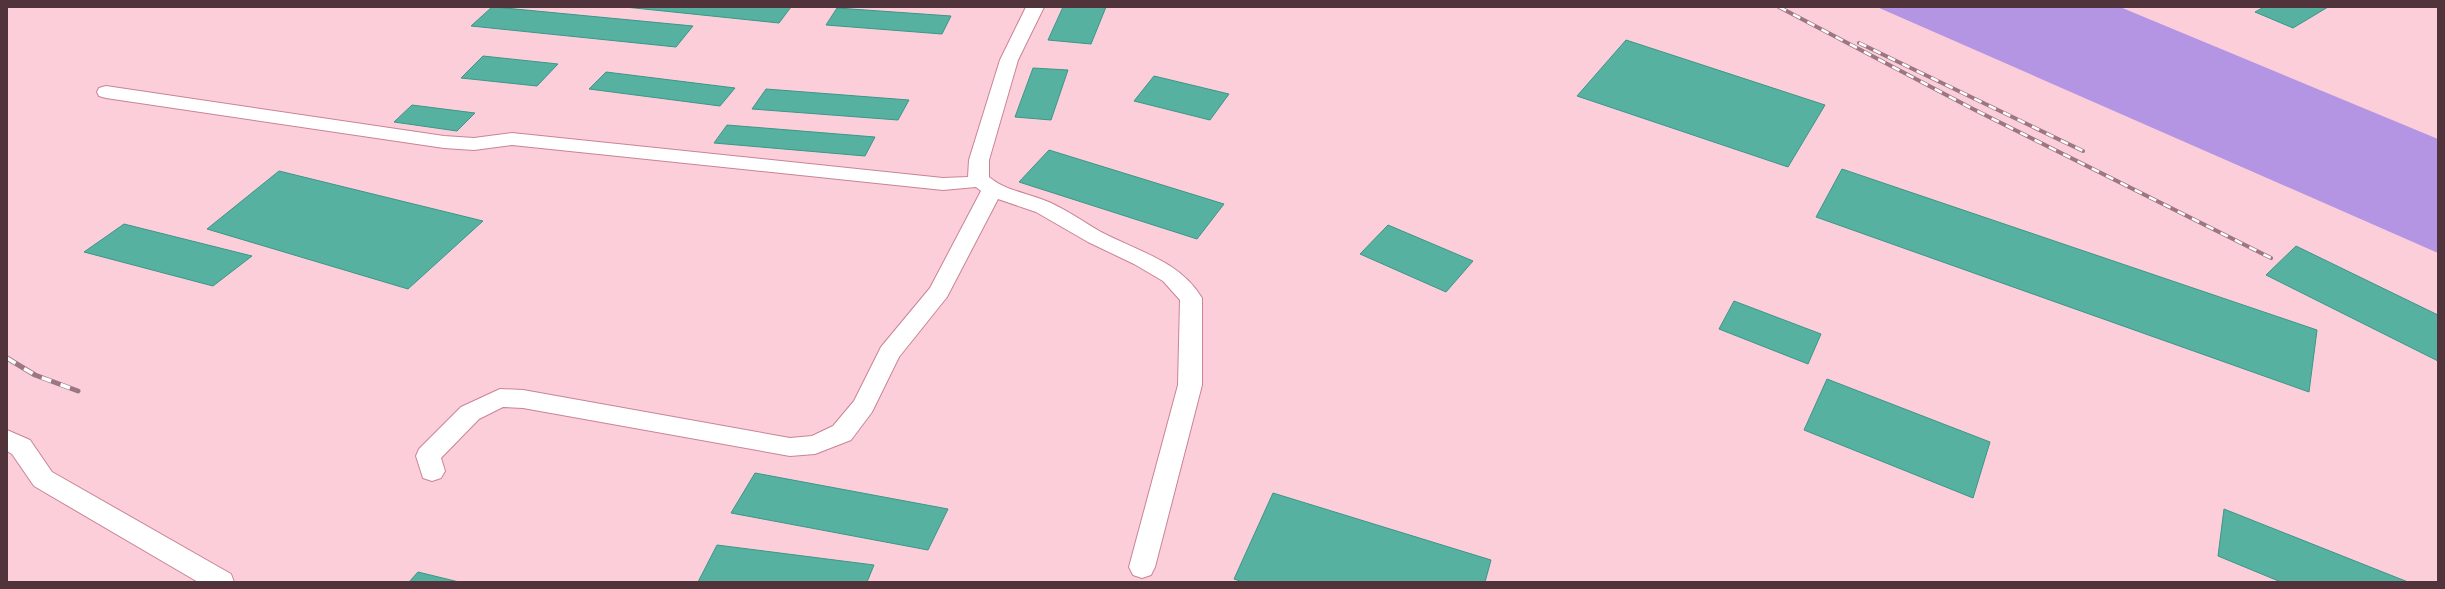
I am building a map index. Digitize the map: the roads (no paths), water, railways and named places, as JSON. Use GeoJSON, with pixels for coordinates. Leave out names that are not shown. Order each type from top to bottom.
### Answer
{"type":"FeatureCollection","features":[{"type":"Feature","properties":{"kind":"street"},"geometry":{"type":"LineString","coordinates":[[432,471],[428,456],[470,413],[500,398],[523,399],[790,446],[815,445],[842,433],[864,406],[888,353],[939,292],[986,185],[979,160],[1009,60],[1036,7]]}},
{"type":"Feature","properties":{"kind":"street"},"geometry":{"type":"LineString","coordinates":[[106,92],[444,142],[474,144],[512,139],[943,184],[968,183],[986,185],[1043,207],[1095,237],[1142,259],[1171,276],[1191,298],[1190,385],[1142,567]]}},
{"type":"Feature","properties":{"kind":"street"},"geometry":{"type":"LineString","coordinates":[[7,439],[21,447],[43,479],[221,582]]}},
{"type":"Feature","properties":{"kind":"railway"},"geometry":{"type":"LineString","coordinates":[[1779,7],[1973,109],[2271,258]]}},
{"type":"Feature","properties":{"kind":"railway"},"geometry":{"type":"LineString","coordinates":[[1859,43],[2083,151]]}},
{"type":"Feature","properties":{"kind":"railway"},"geometry":{"type":"LineString","coordinates":[[7,358],[35,375],[78,391]]}}]}
